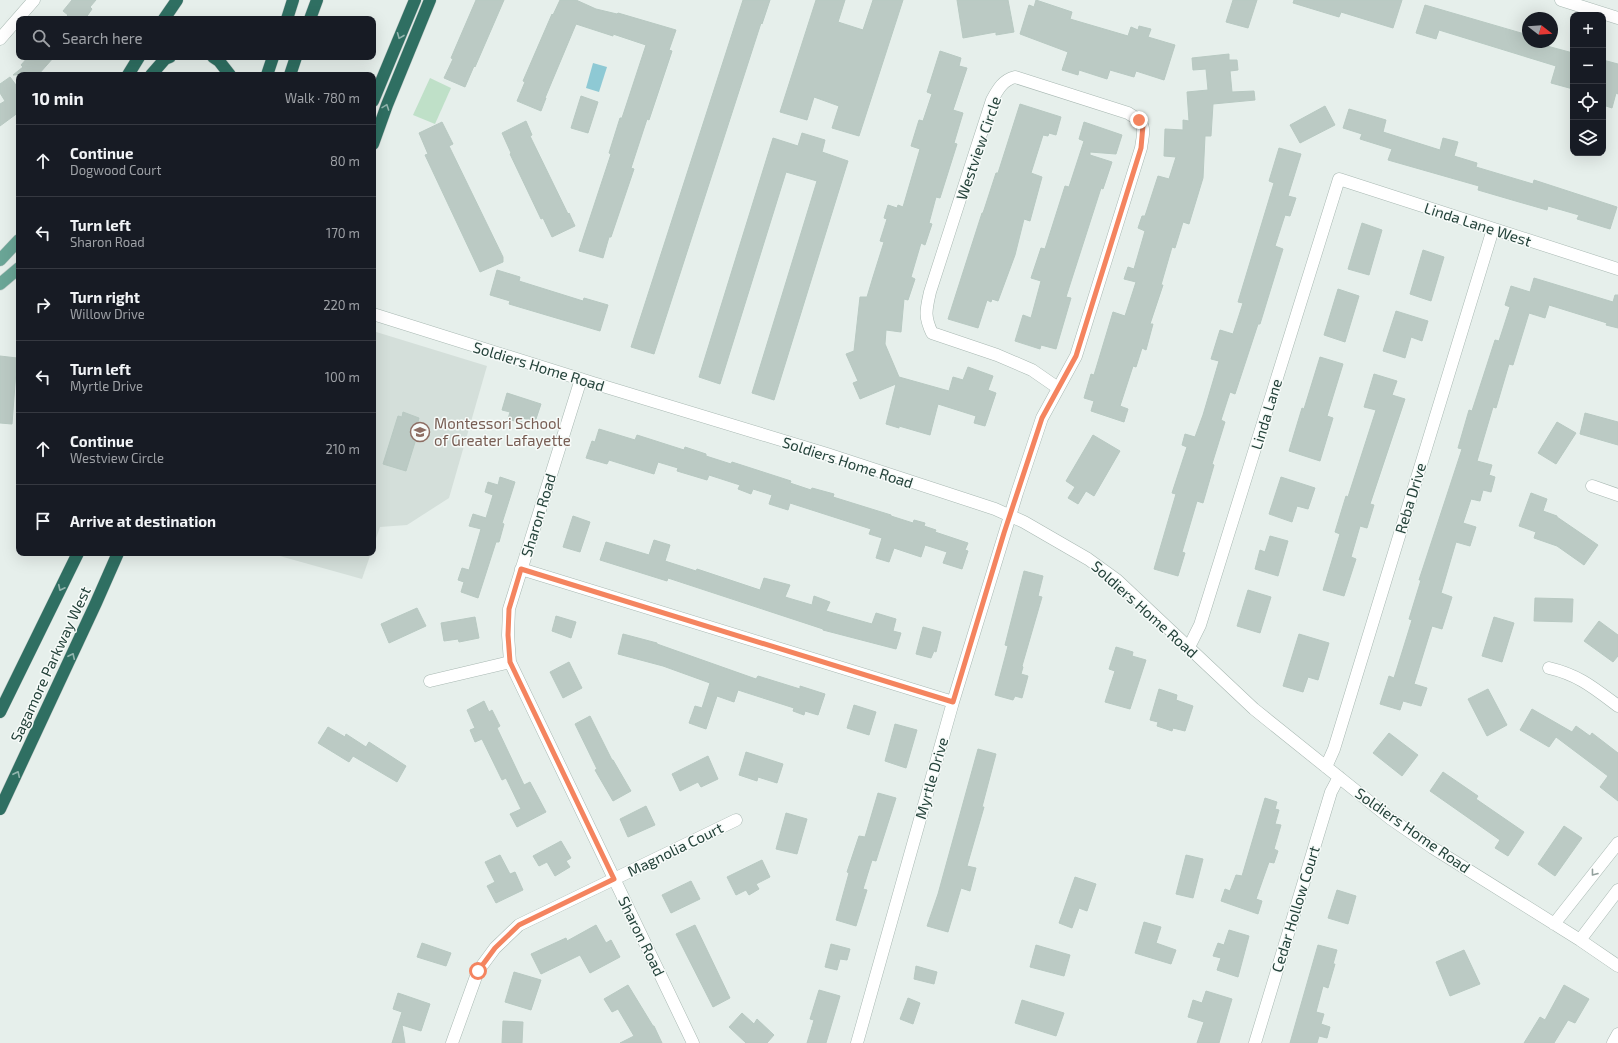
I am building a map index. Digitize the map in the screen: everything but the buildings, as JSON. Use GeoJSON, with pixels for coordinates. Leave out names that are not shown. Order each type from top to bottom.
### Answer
{"type":"FeatureCollection","features":[{"type":"Feature","properties":{"kind":"highway"},"geometry":{"type":"LineString","coordinates":[[166,16],[177,0]]}},
{"type":"Feature","properties":{"kind":"highway"},"geometry":{"type":"LineString","coordinates":[[288,16],[293,0]]}},
{"type":"Feature","properties":{"kind":"highway"},"geometry":{"type":"LineString","coordinates":[[311,16],[316,0]]}},
{"type":"Feature","properties":{"kind":"highway"},"geometry":{"type":"LineString","coordinates":[[376,94],[415,0]]}},
{"type":"Feature","properties":{"kind":"highway"},"geometry":{"type":"LineString","coordinates":[[376,136],[430,0]]}},
{"type":"Feature","properties":{"kind":"highway"},"geometry":{"type":"LineString","coordinates":[[130,72],[137,60]]}},
{"type":"Feature","properties":{"kind":"highway"},"geometry":{"type":"LineString","coordinates":[[154,72],[164,60]]}},
{"type":"Feature","properties":{"kind":"highway"},"geometry":{"type":"LineString","coordinates":[[219,60],[228,72]]}},
{"type":"Feature","properties":{"kind":"highway"},"geometry":{"type":"LineString","coordinates":[[268,72],[272,60]]}},
{"type":"Feature","properties":{"kind":"highway"},"geometry":{"type":"LineString","coordinates":[[291,72],[295,60]]}},
{"type":"Feature","properties":{"kind":"highway","name":"Sagamore Parkway West"},"geometry":{"type":"LineString","coordinates":[[0,712],[77,556]]}},
{"type":"Feature","properties":{"kind":"highway","name":"Sagamore Parkway West"},"geometry":{"type":"LineString","coordinates":[[0,809],[117,556]]}},
{"type":"Feature","properties":{"kind":"main road"},"geometry":{"type":"LineString","coordinates":[[0,260],[16,243]]}},
{"type":"Feature","properties":{"kind":"main road"},"geometry":{"type":"LineString","coordinates":[[0,284],[16,271]]}},
{"type":"Feature","properties":{"kind":"street"},"geometry":{"type":"LineString","coordinates":[[20,16],[34,0]]}},
{"type":"Feature","properties":{"kind":"street"},"geometry":{"type":"LineString","coordinates":[[1561,0],[1618,18]]}},
{"type":"Feature","properties":{"kind":"street"},"geometry":{"type":"LineString","coordinates":[[0,39],[16,21]]}},
{"type":"Feature","properties":{"kind":"street","name":"Westview Circle"},"geometry":{"type":"LineString","coordinates":[[1010,515],[1042,418],[1076,356],[1141,148],[1143,125],[1139,120],[1128,113],[1015,77],[1008,79],[999,87],[992,100],[930,292],[926,309],[927,321],[932,333],[997,355],[1032,370],[1058,388]]}},
{"type":"Feature","properties":{"kind":"street","name":"Linda Lane West"},"geometry":{"type":"LineString","coordinates":[[1339,179],[1618,269]]}},
{"type":"Feature","properties":{"kind":"street","name":"Linda Lane"},"geometry":{"type":"LineString","coordinates":[[1189,648],[1200,625],[1339,179]]}},
{"type":"Feature","properties":{"kind":"street","name":"Reba Drive"},"geometry":{"type":"LineString","coordinates":[[1326,766],[1334,749],[1493,229]]}},
{"type":"Feature","properties":{"kind":"street","name":"Soldiers Home Road"},"geometry":{"type":"LineString","coordinates":[[376,315],[827,454],[1010,515],[1088,558],[1117,580],[1254,709],[1392,819],[1433,848],[1580,940],[1618,966]]}},
{"type":"Feature","properties":{"kind":"street","name":"Sharon Road"},"geometry":{"type":"LineString","coordinates":[[581,379],[509,609],[508,635],[510,662],[693,1043]]}},
{"type":"Feature","properties":{"kind":"street"},"geometry":{"type":"LineString","coordinates":[[1592,486],[1618,495]]}},
{"type":"Feature","properties":{"kind":"street","name":"Myrtle Drive"},"geometry":{"type":"LineString","coordinates":[[857,1043],[953,702],[1010,515]]}},
{"type":"Feature","properties":{"kind":"street"},"geometry":{"type":"LineString","coordinates":[[521,569],[953,702]]}},
{"type":"Feature","properties":{"kind":"street"},"geometry":{"type":"LineString","coordinates":[[430,681],[510,662]]}},
{"type":"Feature","properties":{"kind":"street"},"geometry":{"type":"LineString","coordinates":[[1549,668],[1566,672],[1587,682],[1618,706]]}},
{"type":"Feature","properties":{"kind":"street","name":"Cedar Hollow Court"},"geometry":{"type":"LineString","coordinates":[[1255,1043],[1330,796],[1339,777]]}},
{"type":"Feature","properties":{"kind":"street","name":"Magnolia Court"},"geometry":{"type":"LineString","coordinates":[[452,1043],[478,971],[495,948],[519,925],[736,820]]}},
{"type":"Feature","properties":{"kind":"street"},"geometry":{"type":"LineString","coordinates":[[1554,924],[1618,843]]}},
{"type":"Feature","properties":{"kind":"street"},"geometry":{"type":"LineString","coordinates":[[1580,940],[1618,890]]}},
{"type":"Feature","properties":{"kind":"street"},"geometry":{"type":"LineString","coordinates":[[1613,1043],[1618,1034]]}},
{"type":"Feature","properties":{"kind":"shaded area","name":"Montessori School of Greater Lafayette"},"geometry":{"type":"Polygon","coordinates":[[[376,332],[487,366],[449,498],[407,525],[380,527],[376,538],[376,332]]]}},
{"type":"Feature","properties":{"kind":"shaded area"},"geometry":{"type":"Polygon","coordinates":[[[280,556],[370,556],[362,579],[280,556]]]}},
{"type":"Feature","properties":{"kind":"green space"},"geometry":{"type":"Polygon","coordinates":[[[430,78],[451,88],[435,124],[413,115],[430,78]]]}},
{"type":"Feature","properties":{"kind":"water"},"geometry":{"type":"Polygon","coordinates":[[[593,63],[607,67],[599,92],[586,88],[593,63]]]}},
{"type":"Feature","properties":{"kind":"place","name":"Montessori School of Greater Lafayette"},"geometry":{"type":"Point","coordinates":[420,432]}},
{"type":"Feature","properties":{"kind":"route"},"geometry":{"type":"LineString","coordinates":[[478,971],[495,948],[519,925],[614,879],[510,662],[508,635],[509,609],[521,569],[953,702],[1004,533],[1042,418],[1076,356],[1141,148],[1144,134],[1143,125],[1139,120]]}}]}
